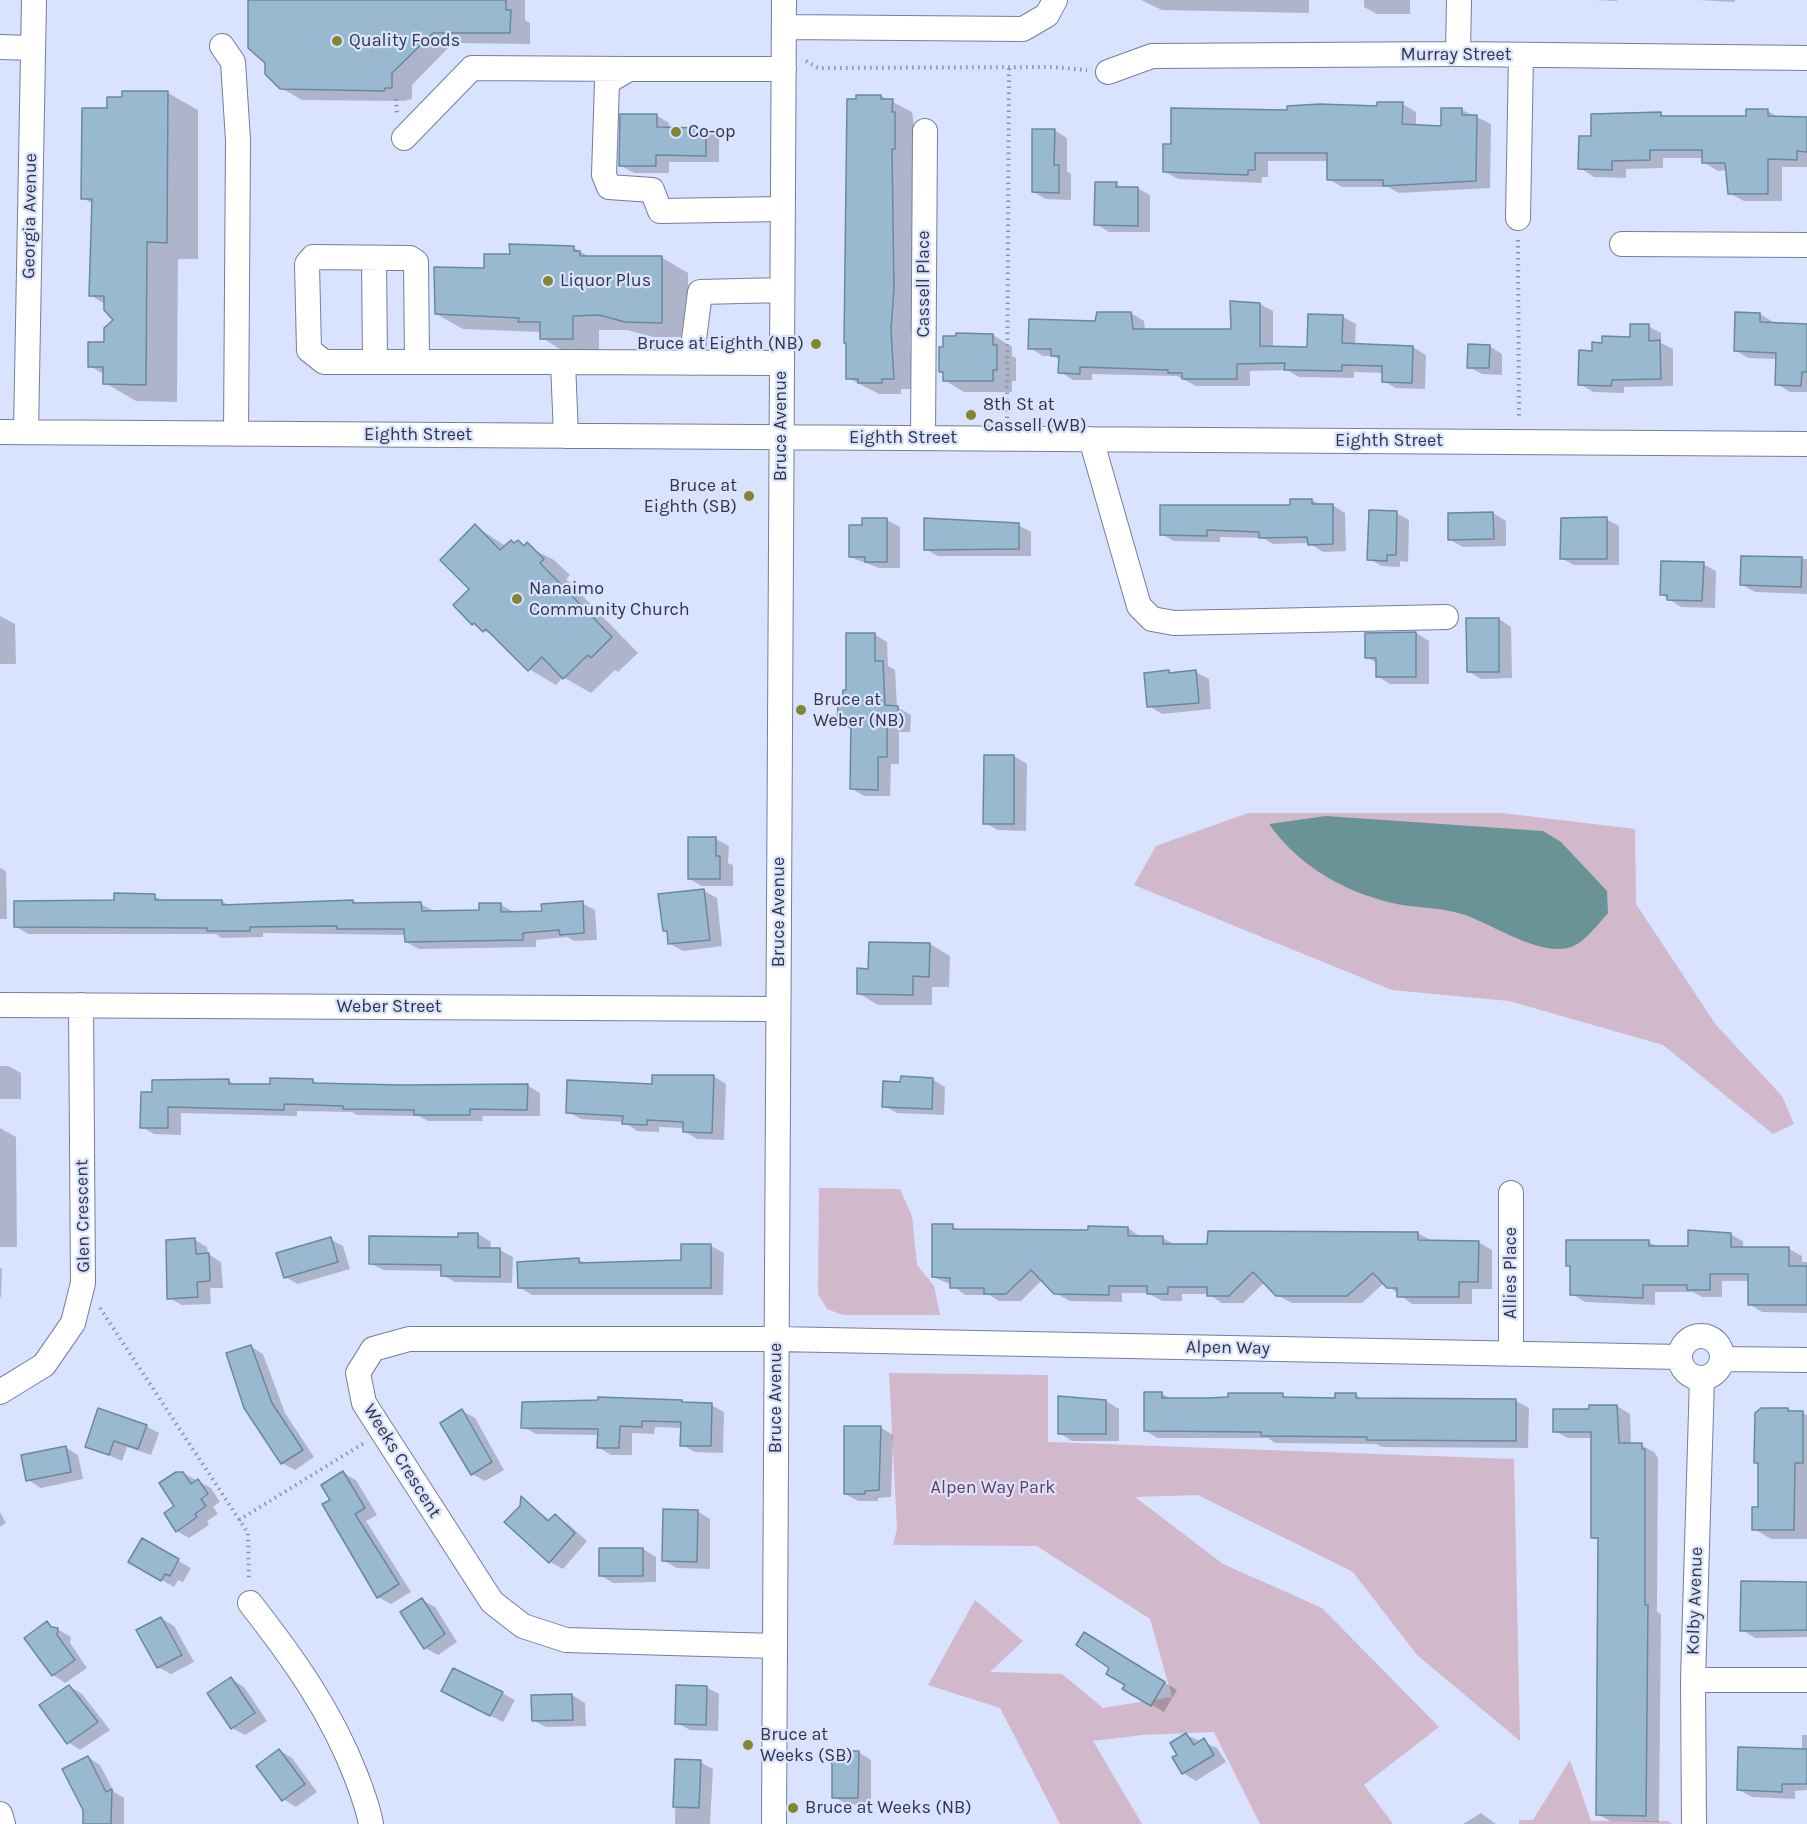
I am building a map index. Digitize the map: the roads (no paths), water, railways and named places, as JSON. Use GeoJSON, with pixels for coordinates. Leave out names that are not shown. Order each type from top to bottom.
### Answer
{"type":"FeatureCollection","features":[{"type":"Feature","properties":{"kind":"street","name":"Georgia Avenue"},"geometry":{"type":"LineString","coordinates":[[26,432],[34,0]]}},
{"type":"Feature","properties":{"kind":"street","name":"Bruce Avenue"},"geometry":{"type":"LineString","coordinates":[[774,1824],[784,0]]}},
{"type":"Feature","properties":{"kind":"street"},"geometry":{"type":"LineString","coordinates":[[784,27],[1023,30],[1047,15],[1054,0]]}},
{"type":"Feature","properties":{"kind":"street"},"geometry":{"type":"LineString","coordinates":[[1458,54],[1459,0]]}},
{"type":"Feature","properties":{"kind":"street"},"geometry":{"type":"LineString","coordinates":[[222,46],[233,62],[238,140],[236,434]]}},
{"type":"Feature","properties":{"kind":"street"},"geometry":{"type":"LineString","coordinates":[[0,47],[33,48]]}},
{"type":"Feature","properties":{"kind":"street","name":"Murray Street"},"geometry":{"type":"LineString","coordinates":[[1108,72],[1152,56],[1458,54],[1807,58]]}},
{"type":"Feature","properties":{"kind":"street"},"geometry":{"type":"LineString","coordinates":[[1518,218],[1521,55]]}},
{"type":"Feature","properties":{"kind":"street"},"geometry":{"type":"LineString","coordinates":[[404,138],[472,68],[783,69]]}},
{"type":"Feature","properties":{"kind":"street"},"geometry":{"type":"LineString","coordinates":[[630,69],[608,82],[604,176],[609,187],[652,190],[660,211],[783,209]]}},
{"type":"Feature","properties":{"kind":"street","name":"Cassell Place"},"geometry":{"type":"LineString","coordinates":[[923,438],[925,130]]}},
{"type":"Feature","properties":{"kind":"street"},"geometry":{"type":"LineString","coordinates":[[1622,244],[1807,245]]}},
{"type":"Feature","properties":{"kind":"street"},"geometry":{"type":"LineString","coordinates":[[417,362],[416,262],[410,258],[313,257],[307,264],[309,350],[324,362],[782,363]]}},
{"type":"Feature","properties":{"kind":"street"},"geometry":{"type":"LineString","coordinates":[[374,258],[375,362]]}},
{"type":"Feature","properties":{"kind":"street"},"geometry":{"type":"LineString","coordinates":[[691,363],[700,292],[782,290]]}},
{"type":"Feature","properties":{"kind":"street"},"geometry":{"type":"LineString","coordinates":[[563,362],[566,436]]}},
{"type":"Feature","properties":{"kind":"street","name":"Eighth Street"},"geometry":{"type":"LineString","coordinates":[[0,432],[1807,444]]}},
{"type":"Feature","properties":{"kind":"street"},"geometry":{"type":"LineString","coordinates":[[1091,439],[1139,606],[1152,619],[1174,623],[1446,617]]}},
{"type":"Feature","properties":{"kind":"street","name":"Weber Street"},"geometry":{"type":"LineString","coordinates":[[0,1005],[778,1009]]}},
{"type":"Feature","properties":{"kind":"street","name":"Glen Crescent"},"geometry":{"type":"LineString","coordinates":[[0,1392],[44,1365],[73,1323],[83,1283],[81,1005]]}},
{"type":"Feature","properties":{"kind":"street","name":"Allies Place"},"geometry":{"type":"LineString","coordinates":[[1511,1193],[1511,1354]]}},
{"type":"Feature","properties":{"kind":"street"},"geometry":{"type":"LineString","coordinates":[[1702,1335],[1719,1345],[1722,1359],[1713,1374],[1702,1378],[1689,1375],[1681,1364],[1680,1357],[1684,1344],[1695,1336],[1702,1335]]}},
{"type":"Feature","properties":{"kind":"street","name":"Weeks Crescent"},"geometry":{"type":"LineString","coordinates":[[775,1646],[566,1640],[523,1626],[492,1602],[364,1403],[358,1373],[373,1349],[409,1339],[777,1339]]}},
{"type":"Feature","properties":{"kind":"street","name":"Alpen Way"},"geometry":{"type":"LineString","coordinates":[[777,1339],[1680,1357]]}},
{"type":"Feature","properties":{"kind":"street"},"geometry":{"type":"LineString","coordinates":[[1722,1359],[1807,1360]]}},
{"type":"Feature","properties":{"kind":"street","name":"Kolby Avenue"},"geometry":{"type":"LineString","coordinates":[[1694,1824],[1693,1680],[1702,1378]]}},
{"type":"Feature","properties":{"kind":"street"},"geometry":{"type":"LineString","coordinates":[[250,1603],[298,1665],[340,1735],[369,1810],[371,1824]]}},
{"type":"Feature","properties":{"kind":"street"},"geometry":{"type":"LineString","coordinates":[[1693,1680],[1807,1680]]}},
{"type":"Feature","properties":{"kind":"street"},"geometry":{"type":"LineString","coordinates":[[0,1814],[3,1824]]}},
{"type":"Feature","properties":{"kind":"place","name":"Quality Foods"},"geometry":{"type":"Point","coordinates":[337,41]}},
{"type":"Feature","properties":{"kind":"place","name":"Co-op"},"geometry":{"type":"Point","coordinates":[676,132]}},
{"type":"Feature","properties":{"kind":"place","name":"Liquor Plus"},"geometry":{"type":"Point","coordinates":[548,281]}},
{"type":"Feature","properties":{"kind":"place","name":"Bruce at Eighth (NB)"},"geometry":{"type":"Point","coordinates":[816,344]}},
{"type":"Feature","properties":{"kind":"place","name":"8th St at Cassell (WB)"},"geometry":{"type":"Point","coordinates":[971,415]}},
{"type":"Feature","properties":{"kind":"place","name":"Bruce at Eighth (SB)"},"geometry":{"type":"Point","coordinates":[749,496]}},
{"type":"Feature","properties":{"kind":"place","name":"Nanaimo Community Church"},"geometry":{"type":"Point","coordinates":[517,599]}},
{"type":"Feature","properties":{"kind":"place","name":"Bruce at Weber (NB)"},"geometry":{"type":"Point","coordinates":[801,710]}},
{"type":"Feature","properties":{"kind":"place","name":"Bruce at Weeks (SB)"},"geometry":{"type":"Point","coordinates":[748,1745]}},
{"type":"Feature","properties":{"kind":"place","name":"Bruce at Weeks (NB)"},"geometry":{"type":"Point","coordinates":[793,1808]}},
{"type":"Feature","properties":{"kind":"park label","name":"Alpen Way Park"},"geometry":{"type":"Point","coordinates":[993,1488]}}]}
